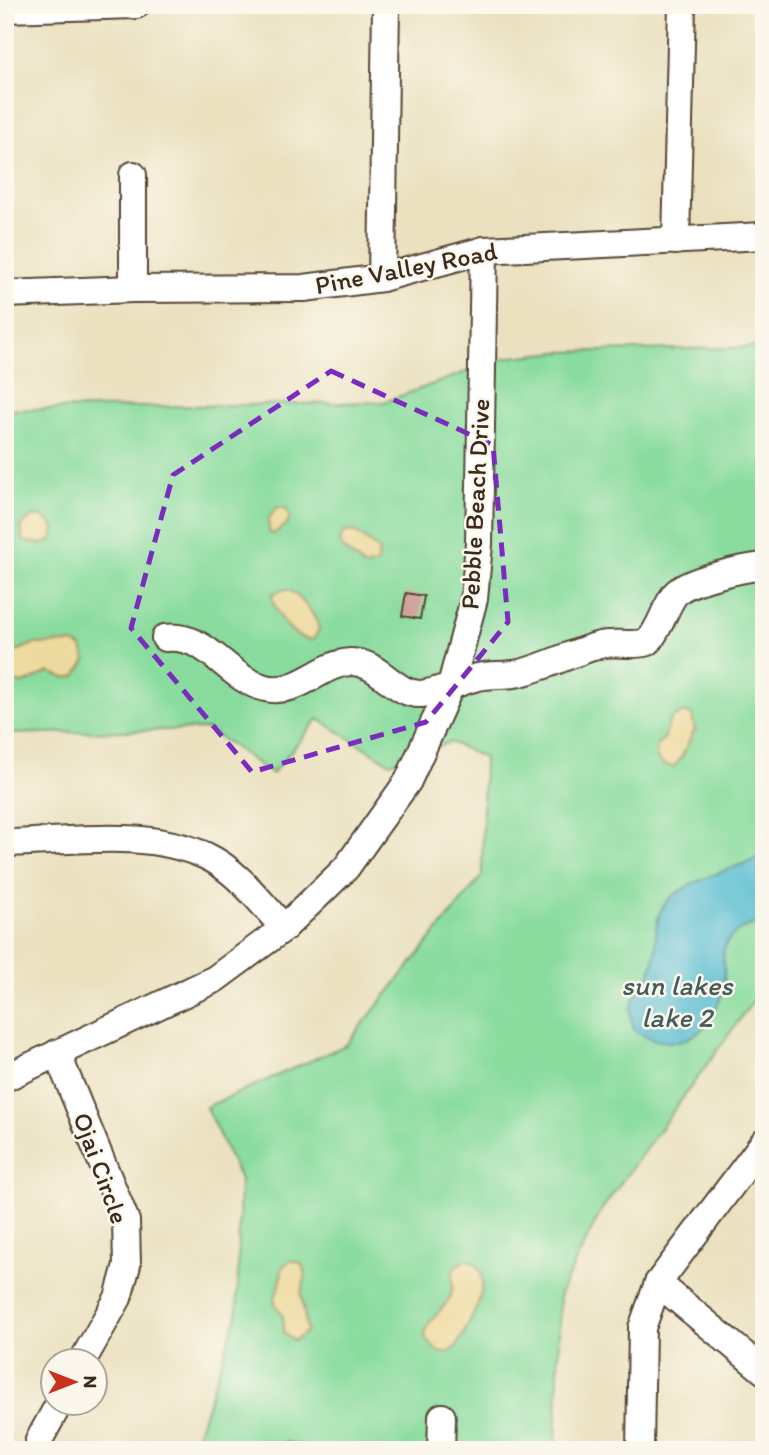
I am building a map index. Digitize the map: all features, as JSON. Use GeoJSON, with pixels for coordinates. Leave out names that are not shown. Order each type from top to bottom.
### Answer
{"type":"FeatureCollection","features":[{"type":"Feature","properties":{"kind":"street"},"geometry":{"type":"LineString","coordinates":[[5,9],[135,5]]}},
{"type":"Feature","properties":{"kind":"street"},"geometry":{"type":"LineString","coordinates":[[382,278],[386,5]]}},
{"type":"Feature","properties":{"kind":"street"},"geometry":{"type":"LineString","coordinates":[[676,241],[681,5]]}},
{"type":"Feature","properties":{"kind":"street"},"geometry":{"type":"LineString","coordinates":[[133,176],[133,289]]}},
{"type":"Feature","properties":{"kind":"street","name":"Pine Valley Road"},"geometry":{"type":"LineString","coordinates":[[5,294],[133,289],[304,288],[382,278],[484,250],[764,236]]}},
{"type":"Feature","properties":{"kind":"street","name":"Pebble Beach Drive"},"geometry":{"type":"LineString","coordinates":[[5,1078],[215,979],[284,928],[346,868],[408,781],[452,685],[474,599],[479,544],[484,250]]}},
{"type":"Feature","properties":{"kind":"street"},"geometry":{"type":"LineString","coordinates":[[165,638],[185,637],[202,644],[217,660],[268,689],[298,685],[337,665],[355,662],[381,672],[411,693],[431,692],[479,677],[528,671],[601,645],[648,642],[660,627],[673,597],[687,584],[764,566]]}},
{"type":"Feature","properties":{"kind":"street"},"geometry":{"type":"LineString","coordinates":[[5,843],[156,840],[208,856],[240,880],[284,928]]}},
{"type":"Feature","properties":{"kind":"street","name":"Ojai Circle"},"geometry":{"type":"LineString","coordinates":[[57,1053],[125,1221],[127,1265],[118,1298],[91,1346]]}},
{"type":"Feature","properties":{"kind":"street"},"geometry":{"type":"LineString","coordinates":[[640,1450],[642,1328],[657,1283],[764,1142]]}},
{"type":"Feature","properties":{"kind":"street"},"geometry":{"type":"LineString","coordinates":[[657,1283],[764,1371]]}},
{"type":"Feature","properties":{"kind":"street"},"geometry":{"type":"LineString","coordinates":[[39,1440],[52,1416]]}},
{"type":"Feature","properties":{"kind":"street"},"geometry":{"type":"LineString","coordinates":[[440,1450],[442,1417]]}},
{"type":"Feature","properties":{"kind":"highlighted area"},"geometry":{"type":"Polygon","coordinates":[[[331,371],[493,445],[508,622],[426,722],[252,772],[131,628],[173,475],[331,371]]]}},
{"type":"Feature","properties":{"kind":"green space"},"geometry":{"type":"Polygon","coordinates":[[[764,347],[764,986],[602,1209],[560,1293],[556,1450],[192,1450],[237,1315],[240,1179],[206,1107],[346,1045],[482,876],[484,758],[450,742],[390,763],[318,719],[272,774],[208,729],[5,734],[5,410],[384,402],[504,358],[557,352],[764,347]]]}},
{"type":"Feature","properties":{"kind":"sand"},"geometry":{"type":"Polygon","coordinates":[[[277,507],[286,508],[290,517],[286,525],[273,534],[269,532],[269,518],[277,507]]]}},
{"type":"Feature","properties":{"kind":"sand"},"geometry":{"type":"Polygon","coordinates":[[[31,517],[42,517],[49,522],[54,528],[52,540],[43,544],[23,541],[21,527],[31,517]]]}},
{"type":"Feature","properties":{"kind":"sand"},"geometry":{"type":"Polygon","coordinates":[[[346,531],[355,532],[379,550],[377,564],[365,567],[342,548],[340,539],[346,531]]]}},
{"type":"Feature","properties":{"kind":"sand"},"geometry":{"type":"Polygon","coordinates":[[[285,589],[301,600],[315,618],[319,629],[314,639],[299,636],[280,617],[272,594],[285,589]]]}},
{"type":"Feature","properties":{"kind":"sand"},"geometry":{"type":"Polygon","coordinates":[[[74,643],[82,648],[86,660],[76,676],[66,678],[48,672],[24,684],[5,681],[5,653],[12,653],[33,644],[74,643]]]}},
{"type":"Feature","properties":{"kind":"sand"},"geometry":{"type":"Polygon","coordinates":[[[684,712],[692,715],[695,730],[677,763],[673,767],[662,764],[656,757],[656,747],[665,737],[670,719],[684,712]]]}},
{"type":"Feature","properties":{"kind":"sand"},"geometry":{"type":"Polygon","coordinates":[[[467,1259],[477,1266],[482,1276],[479,1301],[456,1347],[449,1352],[440,1353],[425,1338],[426,1331],[431,1320],[451,1295],[454,1267],[467,1259]]]}},
{"type":"Feature","properties":{"kind":"sand"},"geometry":{"type":"Polygon","coordinates":[[[291,1260],[301,1263],[306,1274],[301,1295],[307,1331],[294,1341],[284,1333],[283,1316],[275,1304],[282,1267],[291,1260]]]}},
{"type":"Feature","properties":{"kind":"water","name":"sun lakes lake 2"},"geometry":{"type":"Polygon","coordinates":[[[764,855],[764,922],[744,928],[725,946],[724,984],[713,1015],[693,1036],[681,1041],[651,1039],[635,1031],[631,1007],[653,966],[657,922],[666,903],[690,885],[764,855]]]}},
{"type":"Feature","properties":{"kind":"water"},"geometry":{"type":"Polygon","coordinates":[[[286,1442],[318,1450],[271,1450],[286,1442]]]}},
{"type":"Feature","properties":{"kind":"building"},"geometry":{"type":"Polygon","coordinates":[[[406,593],[424,596],[420,619],[402,616],[406,593]]]}}]}
